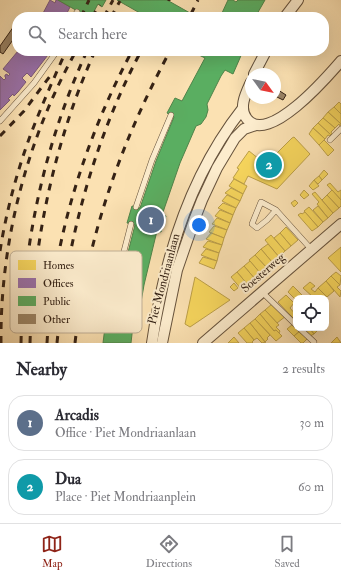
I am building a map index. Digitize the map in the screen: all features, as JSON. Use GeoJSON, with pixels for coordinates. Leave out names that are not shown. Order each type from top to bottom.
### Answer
{"type":"FeatureCollection","features":[{"type":"Feature","properties":{"kind":"street"},"geometry":{"type":"LineString","coordinates":[[289,12],[298,0]]}},
{"type":"Feature","properties":{"kind":"street"},"geometry":{"type":"LineString","coordinates":[[257,68],[263,56]]}},
{"type":"Feature","properties":{"kind":"street","name":"Piet Mondriaanlaan"},"geometry":{"type":"LineString","coordinates":[[162,343],[178,270],[202,200],[235,138],[244,129],[256,124],[267,124],[284,116],[311,93],[341,61]]}},
{"type":"Feature","properties":{"kind":"street"},"geometry":{"type":"LineString","coordinates":[[245,96],[243,108],[244,113],[247,118],[256,124]]}},
{"type":"Feature","properties":{"kind":"street","name":"Piet Mondriaanlaan"},"geometry":{"type":"LineString","coordinates":[[152,343],[165,274],[191,196],[217,145],[243,108]]}},
{"type":"Feature","properties":{"kind":"street","name":"Soesterweg"},"geometry":{"type":"LineString","coordinates":[[203,343],[341,224]]}},
{"type":"Feature","properties":{"kind":"lane"},"geometry":{"type":"LineString","coordinates":[[0,121],[34,84],[54,56]]}},
{"type":"Feature","properties":{"kind":"lane"},"geometry":{"type":"LineString","coordinates":[[136,207],[150,165],[171,115]]}},
{"type":"Feature","properties":{"kind":"lane"},"geometry":{"type":"LineString","coordinates":[[330,140],[341,129]]}},
{"type":"Feature","properties":{"kind":"lane"},"geometry":{"type":"LineString","coordinates":[[276,210],[257,228],[252,224],[261,202],[276,210],[311,249]]}},
{"type":"Feature","properties":{"kind":"lane"},"geometry":{"type":"LineString","coordinates":[[124,251],[131,224]]}},
{"type":"Feature","properties":{"kind":"lane"},"geometry":{"type":"LineString","coordinates":[[262,292],[293,322]]}},
{"type":"Feature","properties":{"kind":"lane"},"geometry":{"type":"LineString","coordinates":[[302,331],[314,342]]}},
{"type":"Feature","properties":{"kind":"shaded area"},"geometry":{"type":"Polygon","coordinates":[[[227,134],[231,139],[203,191],[160,343],[154,343],[168,276],[198,189],[227,134]]]}},
{"type":"Feature","properties":{"kind":"building: Homes"},"geometry":{"type":"Polygon","coordinates":[[[339,102],[341,104],[341,114],[334,107],[339,102]]]}},
{"type":"Feature","properties":{"kind":"building: Homes"},"geometry":{"type":"Polygon","coordinates":[[[334,107],[341,114],[341,124],[328,112],[334,107]]]}},
{"type":"Feature","properties":{"kind":"building: Homes"},"geometry":{"type":"Polygon","coordinates":[[[328,112],[341,124],[340,126],[339,124],[335,128],[323,118],[328,112]]]}},
{"type":"Feature","properties":{"kind":"building: Homes"},"geometry":{"type":"Polygon","coordinates":[[[323,118],[335,128],[331,132],[331,135],[318,123],[323,118]]]}},
{"type":"Feature","properties":{"kind":"building: Homes"},"geometry":{"type":"Polygon","coordinates":[[[318,123],[331,135],[330,136],[328,135],[325,139],[313,128],[318,123]]]}},
{"type":"Feature","properties":{"kind":"building: Homes"},"geometry":{"type":"Polygon","coordinates":[[[313,128],[325,139],[319,145],[309,134],[313,128]]]}},
{"type":"Feature","properties":{"kind":"building: Homes"},"geometry":{"type":"Polygon","coordinates":[[[294,137],[310,154],[277,189],[248,176],[244,184],[233,178],[239,169],[237,168],[249,151],[259,159],[268,162],[294,137]]]}},
{"type":"Feature","properties":{"kind":"building: Homes"},"geometry":{"type":"Polygon","coordinates":[[[324,140],[334,150],[328,156],[319,145],[324,140]]]}},
{"type":"Feature","properties":{"kind":"building: Homes"},"geometry":{"type":"Polygon","coordinates":[[[324,170],[328,174],[322,180],[319,176],[324,170]]]}},
{"type":"Feature","properties":{"kind":"building: Homes"},"geometry":{"type":"Polygon","coordinates":[[[319,176],[322,180],[318,184],[314,180],[319,176]]]}},
{"type":"Feature","properties":{"kind":"building: Homes"},"geometry":{"type":"Polygon","coordinates":[[[234,179],[247,186],[243,194],[229,186],[234,179]]]}},
{"type":"Feature","properties":{"kind":"building: Homes"},"geometry":{"type":"Polygon","coordinates":[[[314,180],[319,186],[313,190],[309,186],[314,180]]]}},
{"type":"Feature","properties":{"kind":"building: Homes"},"geometry":{"type":"Polygon","coordinates":[[[330,183],[338,192],[341,190],[341,200],[327,185],[330,183]]]}},
{"type":"Feature","properties":{"kind":"building: Homes"},"geometry":{"type":"Polygon","coordinates":[[[231,188],[243,194],[240,201],[225,193],[231,188]]]}},
{"type":"Feature","properties":{"kind":"building: Homes"},"geometry":{"type":"Polygon","coordinates":[[[304,190],[309,195],[304,199],[300,195],[304,190]]]}},
{"type":"Feature","properties":{"kind":"building: Homes"},"geometry":{"type":"Polygon","coordinates":[[[332,190],[341,200],[341,206],[339,208],[327,195],[332,190]]]}},
{"type":"Feature","properties":{"kind":"building: Homes"},"geometry":{"type":"Polygon","coordinates":[[[315,192],[333,213],[328,218],[317,204],[319,202],[312,194],[315,192]]]}},
{"type":"Feature","properties":{"kind":"building: Homes"},"geometry":{"type":"Polygon","coordinates":[[[227,195],[240,201],[236,208],[222,201],[227,195]]]}},
{"type":"Feature","properties":{"kind":"building: Homes"},"geometry":{"type":"Polygon","coordinates":[[[327,195],[339,208],[333,213],[322,200],[327,195]]]}},
{"type":"Feature","properties":{"kind":"building: Homes"},"geometry":{"type":"Polygon","coordinates":[[[295,200],[298,203],[294,207],[291,203],[295,200]]]}},
{"type":"Feature","properties":{"kind":"building: Homes"},"geometry":{"type":"Polygon","coordinates":[[[223,203],[236,208],[233,215],[218,208],[223,203]]]}},
{"type":"Feature","properties":{"kind":"building: Homes"},"geometry":{"type":"Polygon","coordinates":[[[318,206],[328,218],[323,222],[313,210],[318,206]]]}},
{"type":"Feature","properties":{"kind":"building: Homes"},"geometry":{"type":"Polygon","coordinates":[[[309,207],[323,222],[318,227],[304,211],[309,207]]]}},
{"type":"Feature","properties":{"kind":"building: Homes"},"geometry":{"type":"Polygon","coordinates":[[[220,210],[233,215],[230,223],[215,216],[220,210]]]}},
{"type":"Feature","properties":{"kind":"building: Homes"},"geometry":{"type":"Polygon","coordinates":[[[305,212],[318,227],[312,231],[298,215],[305,212]]]}},
{"type":"Feature","properties":{"kind":"building: Homes"},"geometry":{"type":"Polygon","coordinates":[[[217,218],[230,223],[227,230],[212,224],[217,218]]]}},
{"type":"Feature","properties":{"kind":"building: Homes"},"geometry":{"type":"Polygon","coordinates":[[[214,226],[227,230],[224,238],[209,232],[214,226]]]}},
{"type":"Feature","properties":{"kind":"building: Homes"},"geometry":{"type":"Polygon","coordinates":[[[286,227],[298,240],[291,246],[280,233],[286,227]]]}},
{"type":"Feature","properties":{"kind":"building: Homes"},"geometry":{"type":"Polygon","coordinates":[[[211,233],[224,238],[222,245],[206,239],[211,233]]]}},
{"type":"Feature","properties":{"kind":"building: Homes"},"geometry":{"type":"Polygon","coordinates":[[[280,233],[291,246],[285,251],[274,238],[280,233]]]}},
{"type":"Feature","properties":{"kind":"building: Homes"},"geometry":{"type":"Polygon","coordinates":[[[271,235],[285,251],[279,257],[265,240],[271,235]]]}},
{"type":"Feature","properties":{"kind":"building: Homes"},"geometry":{"type":"Polygon","coordinates":[[[208,241],[222,245],[219,253],[203,247],[208,241]]]}},
{"type":"Feature","properties":{"kind":"building: Homes"},"geometry":{"type":"Polygon","coordinates":[[[268,244],[279,257],[272,262],[261,249],[268,244]]]}},
{"type":"Feature","properties":{"kind":"building: Homes"},"geometry":{"type":"Polygon","coordinates":[[[341,247],[341,272],[328,258],[341,247]]]}},
{"type":"Feature","properties":{"kind":"building: Homes"},"geometry":{"type":"Polygon","coordinates":[[[206,249],[219,253],[217,261],[201,255],[206,249]]]}},
{"type":"Feature","properties":{"kind":"building: Homes"},"geometry":{"type":"Polygon","coordinates":[[[261,249],[272,262],[266,267],[255,255],[261,249]]]}},
{"type":"Feature","properties":{"kind":"building: Homes"},"geometry":{"type":"Polygon","coordinates":[[[255,255],[266,267],[260,273],[249,260],[255,255]]]}},
{"type":"Feature","properties":{"kind":"building: Homes"},"geometry":{"type":"Polygon","coordinates":[[[203,257],[217,261],[214,269],[199,263],[203,257]]]}},
{"type":"Feature","properties":{"kind":"building: Homes"},"geometry":{"type":"Polygon","coordinates":[[[250,261],[261,274],[255,279],[244,266],[250,261]]]}},
{"type":"Feature","properties":{"kind":"building: Homes"},"geometry":{"type":"Polygon","coordinates":[[[244,266],[255,279],[248,285],[237,272],[244,266]]]}},
{"type":"Feature","properties":{"kind":"building: Homes"},"geometry":{"type":"Polygon","coordinates":[[[237,272],[248,285],[242,290],[231,277],[237,272]]]}},
{"type":"Feature","properties":{"kind":"building: Homes"},"geometry":{"type":"Polygon","coordinates":[[[336,272],[341,276],[340,285],[331,276],[336,272]]]}},
{"type":"Feature","properties":{"kind":"building: Homes"},"geometry":{"type":"Polygon","coordinates":[[[331,276],[340,285],[337,287],[341,291],[340,297],[326,281],[331,276]]]}},
{"type":"Feature","properties":{"kind":"building: Homes"},"geometry":{"type":"Polygon","coordinates":[[[195,277],[230,300],[190,327],[185,324],[195,277]]]}},
{"type":"Feature","properties":{"kind":"building: Homes"},"geometry":{"type":"Polygon","coordinates":[[[326,281],[334,291],[329,295],[325,295],[318,288],[326,281]]]}},
{"type":"Feature","properties":{"kind":"building: Homes"},"geometry":{"type":"Polygon","coordinates":[[[310,282],[315,286],[311,289],[315,292],[318,288],[325,295],[311,295],[303,288],[310,282]]]}},
{"type":"Feature","properties":{"kind":"building: Homes"},"geometry":{"type":"Polygon","coordinates":[[[234,283],[238,288],[234,291],[230,287],[234,283]]]}},
{"type":"Feature","properties":{"kind":"building: Homes"},"geometry":{"type":"Polygon","coordinates":[[[293,286],[302,295],[293,295],[293,297],[288,292],[293,286]]]}},
{"type":"Feature","properties":{"kind":"building: Homes"},"geometry":{"type":"Polygon","coordinates":[[[286,295],[293,302],[290,308],[293,312],[293,318],[278,302],[286,295]]]}},
{"type":"Feature","properties":{"kind":"building: Homes"},"geometry":{"type":"Polygon","coordinates":[[[272,304],[286,316],[277,323],[265,310],[272,304]]]}},
{"type":"Feature","properties":{"kind":"building: Homes"},"geometry":{"type":"Polygon","coordinates":[[[265,310],[279,325],[276,327],[280,331],[279,333],[276,330],[274,331],[260,314],[265,310]]]}},
{"type":"Feature","properties":{"kind":"building: Homes"},"geometry":{"type":"Polygon","coordinates":[[[260,314],[274,331],[276,330],[282,336],[276,341],[255,319],[260,314]]]}},
{"type":"Feature","properties":{"kind":"building: Homes"},"geometry":{"type":"Polygon","coordinates":[[[255,319],[270,335],[265,342],[250,323],[255,319]]]}},
{"type":"Feature","properties":{"kind":"building: Homes"},"geometry":{"type":"Polygon","coordinates":[[[250,323],[266,342],[262,343],[257,338],[254,340],[244,328],[250,323]]]}},
{"type":"Feature","properties":{"kind":"building: Homes"},"geometry":{"type":"Polygon","coordinates":[[[293,324],[293,331],[300,331],[294,336],[287,329],[293,324]]]}},
{"type":"Feature","properties":{"kind":"building: Homes"},"geometry":{"type":"Polygon","coordinates":[[[244,328],[254,340],[252,342],[253,343],[247,343],[238,333],[244,328]]]}},
{"type":"Feature","properties":{"kind":"building: Homes"},"geometry":{"type":"Polygon","coordinates":[[[300,331],[307,339],[301,343],[294,336],[300,331]]]}},
{"type":"Feature","properties":{"kind":"building: Homes"},"geometry":{"type":"Polygon","coordinates":[[[305,331],[312,331],[314,334],[310,336],[305,331]]]}},
{"type":"Feature","properties":{"kind":"building: Homes"},"geometry":{"type":"Polygon","coordinates":[[[234,337],[239,343],[228,343],[234,337]]]}},
{"type":"Feature","properties":{"kind":"building: Homes"},"geometry":{"type":"Polygon","coordinates":[[[337,337],[341,343],[331,343],[337,337]]]}},
{"type":"Feature","properties":{"kind":"building: Offices"},"geometry":{"type":"Polygon","coordinates":[[[50,0],[55,3],[56,0],[58,0],[70,7],[68,12],[44,12],[50,0]]]}},
{"type":"Feature","properties":{"kind":"building: Offices"},"geometry":{"type":"Polygon","coordinates":[[[14,56],[47,56],[31,77],[27,73],[22,78],[26,82],[14,96],[13,94],[8,99],[10,100],[0,110],[0,76],[4,80],[6,78],[5,75],[7,74],[8,76],[10,74],[3,69],[14,56]]]}},
{"type":"Feature","properties":{"kind":"building: Public"},"geometry":{"type":"Polygon","coordinates":[[[58,0],[106,0],[102,7],[98,4],[94,12],[79,12],[58,0]]]}},
{"type":"Feature","properties":{"kind":"building: Public"},"geometry":{"type":"Polygon","coordinates":[[[117,0],[167,0],[188,12],[138,12],[117,0]]]}},
{"type":"Feature","properties":{"kind":"building: Public"},"geometry":{"type":"Polygon","coordinates":[[[228,0],[233,0],[236,2],[238,0],[265,0],[258,12],[222,12],[228,0]]]}},
{"type":"Feature","properties":{"kind":"building: Public"},"geometry":{"type":"Polygon","coordinates":[[[201,56],[241,56],[233,74],[225,70],[221,76],[207,104],[208,110],[206,117],[201,124],[196,126],[180,163],[162,215],[166,216],[161,232],[157,231],[142,296],[142,251],[128,251],[135,225],[127,223],[132,206],[140,208],[156,161],[174,117],[167,113],[175,98],[182,101],[205,58],[201,56]]]}},
{"type":"Feature","properties":{"kind":"building: Public"},"geometry":{"type":"Polygon","coordinates":[[[104,333],[132,333],[131,343],[103,343],[104,333]]]}},
{"type":"Feature","properties":{"kind":"building: Other"},"geometry":{"type":"Polygon","coordinates":[[[12,29],[12,41],[3,54],[0,52],[0,46],[12,29]]]}},
{"type":"Feature","properties":{"kind":"building: Other"},"geometry":{"type":"Polygon","coordinates":[[[281,92],[286,95],[283,100],[281,99],[281,92]]]}},
{"type":"Feature","properties":{"kind":"railway"},"geometry":{"type":"LineString","coordinates":[[83,12],[89,0]]}},
{"type":"Feature","properties":{"kind":"railway"},"geometry":{"type":"LineString","coordinates":[[107,12],[113,0]]}},
{"type":"Feature","properties":{"kind":"railway"},"geometry":{"type":"LineString","coordinates":[[192,12],[198,0]]}},
{"type":"Feature","properties":{"kind":"railway"},"geometry":{"type":"LineString","coordinates":[[114,12],[120,1]]}},
{"type":"Feature","properties":{"kind":"railway"},"geometry":{"type":"LineString","coordinates":[[95,12],[100,5]]}},
{"type":"Feature","properties":{"kind":"railway"},"geometry":{"type":"LineString","coordinates":[[0,251],[8,208],[24,153],[64,56]]}},
{"type":"Feature","properties":{"kind":"railway"},"geometry":{"type":"LineString","coordinates":[[1,343],[5,267],[11,229],[20,192],[30,155],[43,120],[74,56]]}},
{"type":"Feature","properties":{"kind":"railway"},"geometry":{"type":"LineString","coordinates":[[29,251],[39,194],[48,157],[59,121],[85,56]]}},
{"type":"Feature","properties":{"kind":"railway"},"geometry":{"type":"LineString","coordinates":[[38,251],[48,194],[57,157],[68,121],[93,56]]}},
{"type":"Feature","properties":{"kind":"railway"},"geometry":{"type":"LineString","coordinates":[[59,251],[74,192],[86,156],[99,120],[130,56]]}},
{"type":"Feature","properties":{"kind":"railway"},"geometry":{"type":"LineString","coordinates":[[71,251],[75,230],[96,156],[124,85],[138,56]]}},
{"type":"Feature","properties":{"kind":"railway"},"geometry":{"type":"LineString","coordinates":[[92,251],[108,192],[121,157],[152,86],[167,56]]}},
{"type":"Feature","properties":{"kind":"railway"},"geometry":{"type":"LineString","coordinates":[[0,136],[24,111],[53,72]]}},
{"type":"Feature","properties":{"kind":"railway"},"geometry":{"type":"LineString","coordinates":[[21,343],[22,333]]}},
{"type":"Feature","properties":{"kind":"railway"},"geometry":{"type":"LineString","coordinates":[[30,343],[31,333]]}},
{"type":"Feature","properties":{"kind":"railway"},"geometry":{"type":"LineString","coordinates":[[47,343],[48,333]]}},
{"type":"Feature","properties":{"kind":"railway"},"geometry":{"type":"LineString","coordinates":[[57,343],[58,333]]}},
{"type":"Feature","properties":{"kind":"railway"},"geometry":{"type":"LineString","coordinates":[[75,343],[76,333]]}},
{"type":"Feature","properties":{"kind":"place","name":"Dua"},"geometry":{"type":"Point","coordinates":[269,165]}},
{"type":"Feature","properties":{"kind":"place","name":"Arcadis"},"geometry":{"type":"Point","coordinates":[151,220]}}]}
